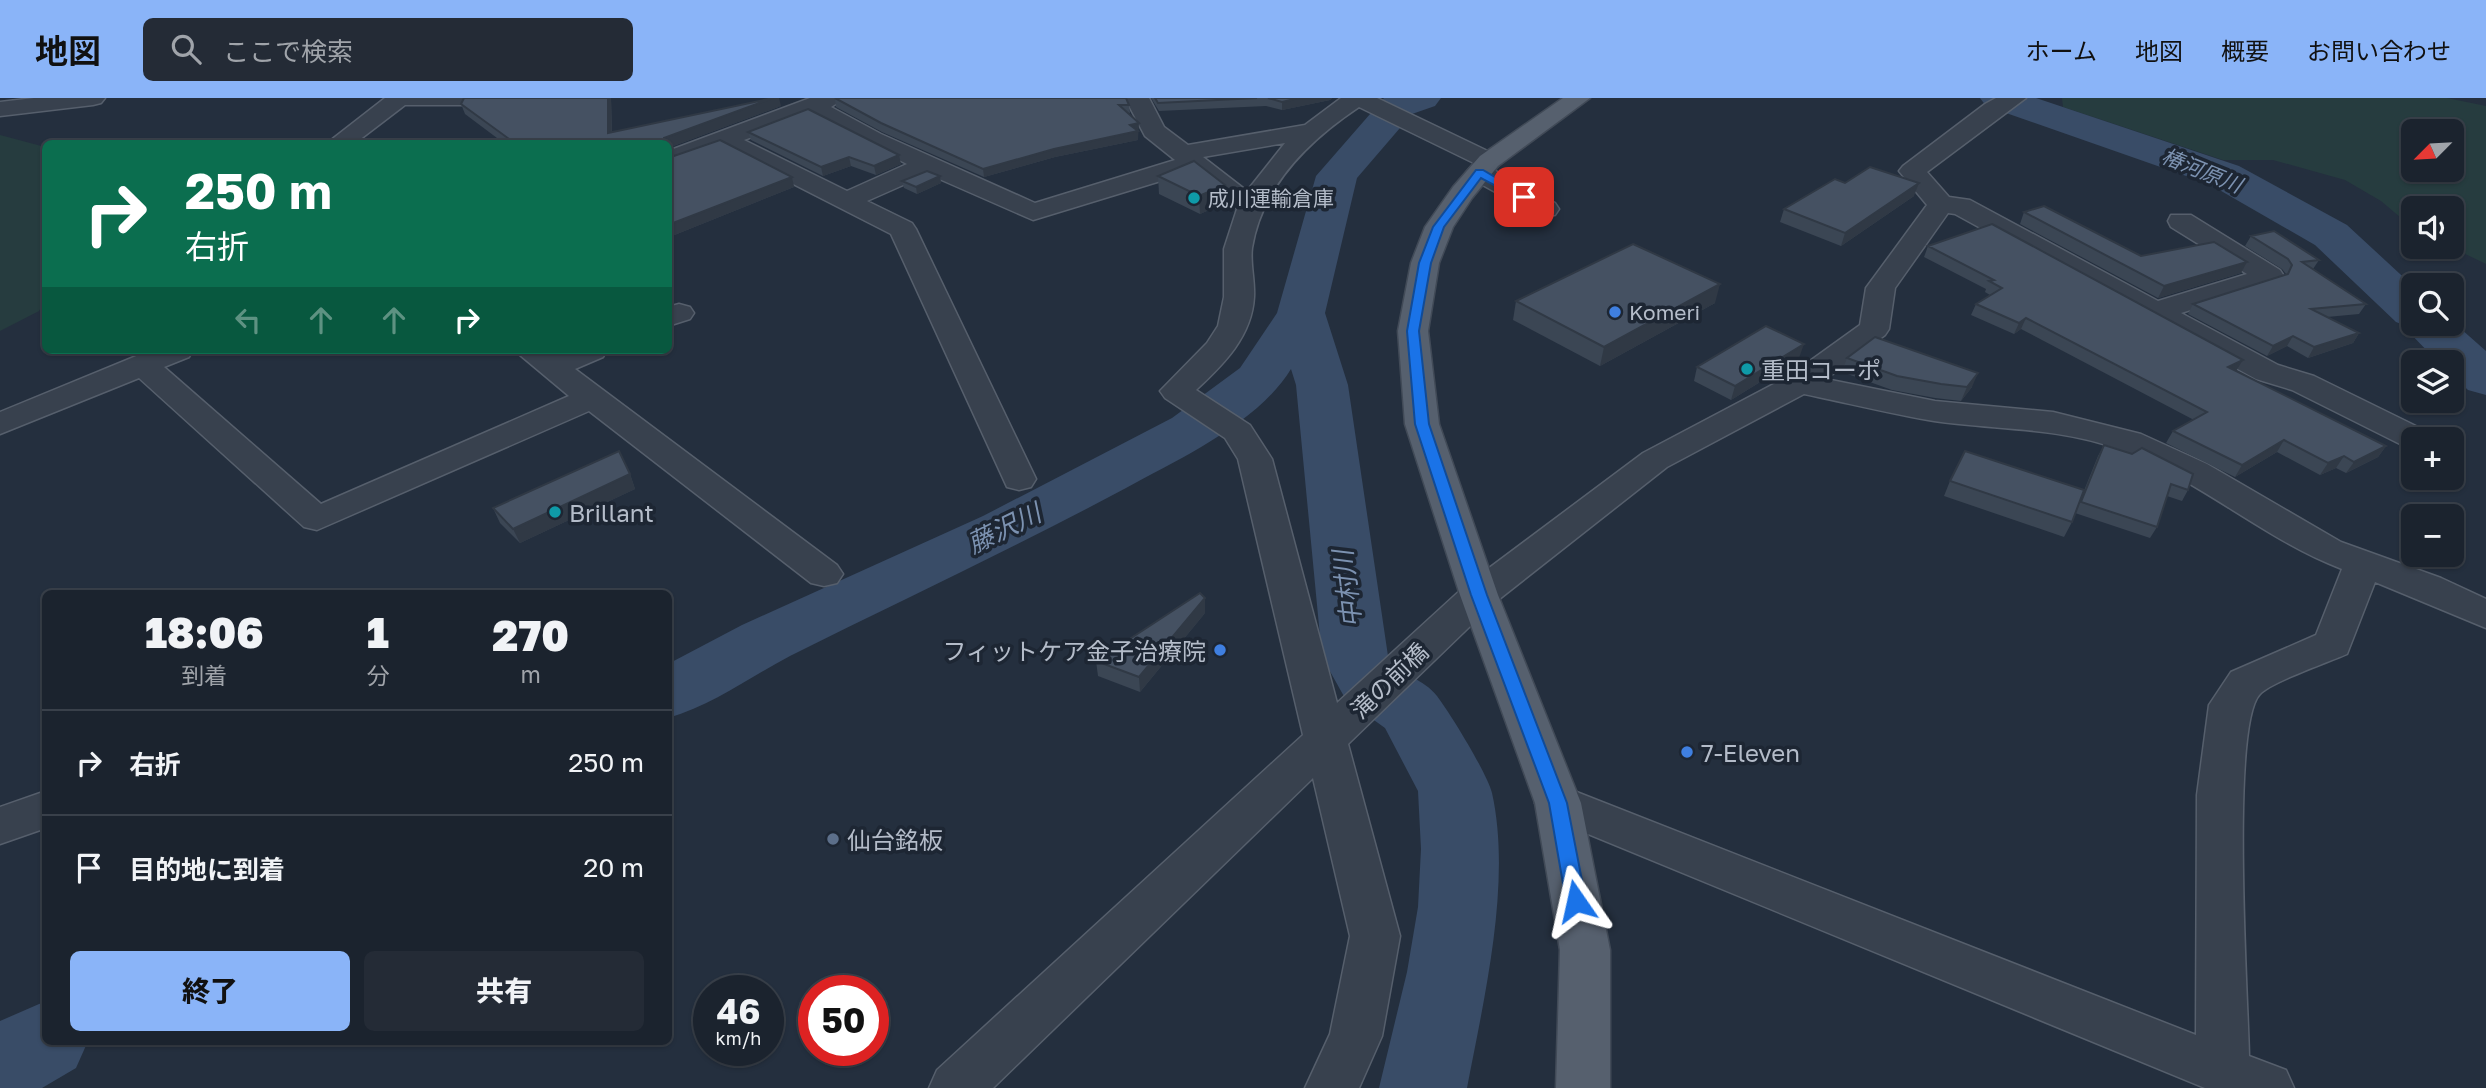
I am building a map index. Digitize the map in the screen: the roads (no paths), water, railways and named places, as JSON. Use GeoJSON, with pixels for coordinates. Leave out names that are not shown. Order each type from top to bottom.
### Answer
{"type":"FeatureCollection","features":[{"type":"Feature","properties":{"kind":"main road"},"geometry":{"type":"LineString","coordinates":[[1578,98],[1484,167],[1439,227],[1425,263],[1413,331],[1422,424],[1479,595],[1558,803],[1586,950],[1583,1088]]}},
{"type":"Feature","properties":{"kind":"street"},"geometry":{"type":"LineString","coordinates":[[0,109],[93,98]]}},
{"type":"Feature","properties":{"kind":"street"},"geometry":{"type":"LineString","coordinates":[[343,139],[398,98],[513,98]]}},
{"type":"Feature","properties":{"kind":"street"},"geometry":{"type":"LineString","coordinates":[[1138,98],[1154,131],[1252,208]]}},
{"type":"Feature","properties":{"kind":"street"},"geometry":{"type":"LineString","coordinates":[[1332,1088],[1356,1036],[1375,936],[1331,735],[1255,459],[1238,432],[1176,391],[1222,346],[1236,324],[1239,298],[1238,249],[1252,208],[1265,183],[1309,131],[1361,99],[1421,127],[1546,209]]}},
{"type":"Feature","properties":{"kind":"street"},"geometry":{"type":"LineString","coordinates":[[672,158],[821,102],[872,139],[1033,212],[1186,158],[1309,131]]}},
{"type":"Feature","properties":{"kind":"street"},"geometry":{"type":"LineString","coordinates":[[2006,102],[1912,171],[1941,205],[1961,206],[2267,372],[2303,383],[2401,432]]}},
{"type":"Feature","properties":{"kind":"street"},"geometry":{"type":"LineString","coordinates":[[724,139],[902,229],[1019,480]]}},
{"type":"Feature","properties":{"kind":"street"},"geometry":{"type":"LineString","coordinates":[[846,201],[929,164]]}},
{"type":"Feature","properties":{"kind":"street","name":"滝の前橋"},"geometry":{"type":"LineString","coordinates":[[957,1088],[1479,595],[1655,460],[1800,383],[1874,329],[1881,288],[1941,205]]}},
{"type":"Feature","properties":{"kind":"street"},"geometry":{"type":"LineString","coordinates":[[2157,311],[2270,276],[2181,221]]}},
{"type":"Feature","properties":{"kind":"street"},"geometry":{"type":"LineString","coordinates":[[0,424],[169,354]]}},
{"type":"Feature","properties":{"kind":"street"},"geometry":{"type":"LineString","coordinates":[[540,359],[569,354]]}},
{"type":"Feature","properties":{"kind":"street"},"geometry":{"type":"LineString","coordinates":[[540,359],[824,574]]}},
{"type":"Feature","properties":{"kind":"street"},"geometry":{"type":"LineString","coordinates":[[143,365],[317,519],[591,398]]}},
{"type":"Feature","properties":{"kind":"street"},"geometry":{"type":"LineString","coordinates":[[1800,383],[1935,411],[2053,422],[2129,441],[2195,471],[2328,550],[2427,587],[2486,615]]}},
{"type":"Feature","properties":{"kind":"street"},"geometry":{"type":"LineString","coordinates":[[2201,1072],[2219,794],[2230,705],[2246,682],[2333,644],[2363,565]]}},
{"type":"Feature","properties":{"kind":"street"},"geometry":{"type":"LineString","coordinates":[[1558,803],[2201,1072],[2267,1088]]}},
{"type":"Feature","properties":{"kind":"street"},"geometry":{"type":"LineString","coordinates":[[0,825],[42,810]]}},
{"type":"Feature","properties":{"kind":"waterway","name":"中村川"},"geometry":{"type":"LineString","coordinates":[[1301,313],[1337,176],[1398,106],[1422,98]]}},
{"type":"Feature","properties":{"kind":"waterway","name":"椿河原川"},"geometry":{"type":"LineString","coordinates":[[1999,98],[2224,175],[2331,235],[2401,301]]}},
{"type":"Feature","properties":{"kind":"waterway","name":"藤沢川"},"geometry":{"type":"LineString","coordinates":[[672,692],[765,641],[1004,529],[1191,430],[1259,379],[1301,313]]}},
{"type":"Feature","properties":{"kind":"waterway","name":"中村川"},"geometry":{"type":"LineString","coordinates":[[1301,313],[1322,385],[1355,657],[1370,683],[1411,711],[1455,791],[1459,849],[1457,907],[1448,972],[1423,1088]]}},
{"type":"Feature","properties":{"kind":"waterway","name":"椿河原川"},"geometry":{"type":"LineString","coordinates":[[2439,336],[2486,379]]}},
{"type":"Feature","properties":{"kind":"waterway","name":"藤沢川"},"geometry":{"type":"LineString","coordinates":[[0,1066],[42,1042]]}},
{"type":"Feature","properties":{"kind":"place","name":"成川運輸倉庫"},"geometry":{"type":"Point","coordinates":[1194,198]}},
{"type":"Feature","properties":{"kind":"place","name":"Komeri"},"geometry":{"type":"Point","coordinates":[1615,312]}},
{"type":"Feature","properties":{"kind":"place","name":"重田コーポ"},"geometry":{"type":"Point","coordinates":[1747,369]}},
{"type":"Feature","properties":{"kind":"place","name":"Brillant"},"geometry":{"type":"Point","coordinates":[555,512]}},
{"type":"Feature","properties":{"kind":"place","name":"フィットケア金子治療院"},"geometry":{"type":"Point","coordinates":[1220,650]}},
{"type":"Feature","properties":{"kind":"place","name":"7-Eleven"},"geometry":{"type":"Point","coordinates":[1687,752]}},
{"type":"Feature","properties":{"kind":"place","name":"仙台銘板"},"geometry":{"type":"Point","coordinates":[833,839]}}]}
